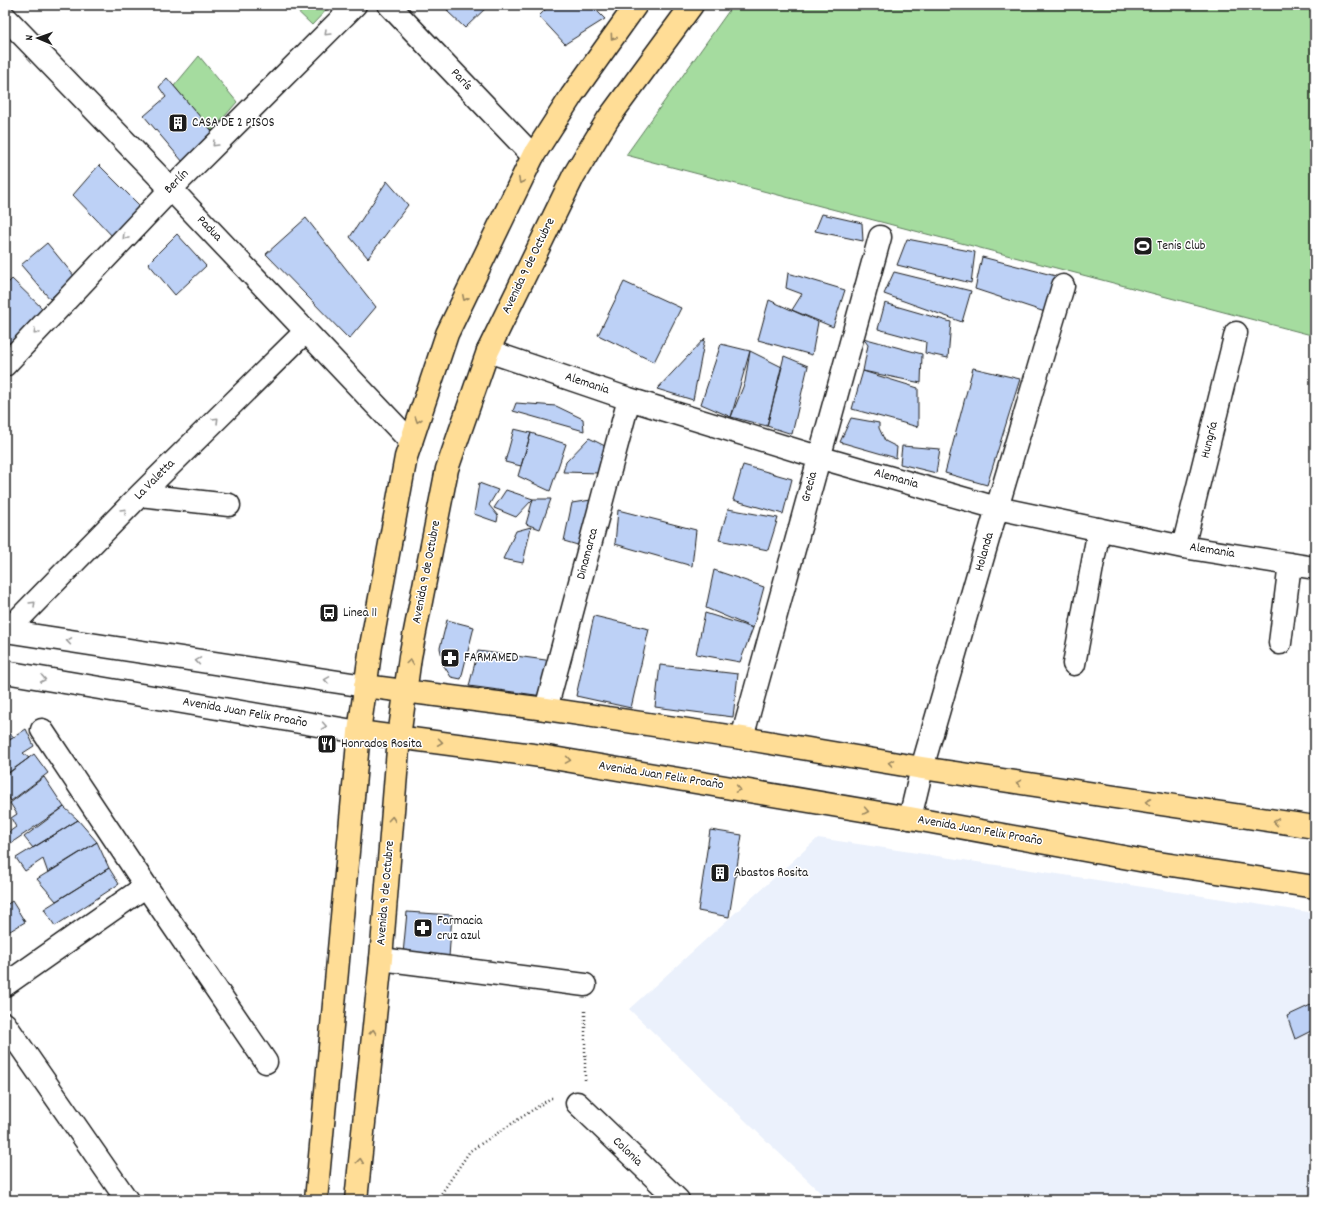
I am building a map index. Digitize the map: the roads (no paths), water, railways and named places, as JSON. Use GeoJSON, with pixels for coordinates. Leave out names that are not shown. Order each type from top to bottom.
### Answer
{"type":"FeatureCollection","features":[{"type":"Feature","properties":{"kind":"main road"},"geometry":{"type":"LineString","coordinates":[[316,1200],[359,732],[371,646],[406,457],[447,334],[533,156],[572,94],[636,5]]}},
{"type":"Feature","properties":{"kind":"main road","name":"Avenida 9 de Octubre"},"geometry":{"type":"LineString","coordinates":[[356,1200],[381,959],[399,737],[410,657],[447,469],[488,351],[574,175],[608,119],[692,5]]}},
{"type":"Feature","properties":{"kind":"main road"},"geometry":{"type":"LineString","coordinates":[[365,686],[546,709],[742,738],[922,768],[1315,827]]}},
{"type":"Feature","properties":{"kind":"main road","name":"Avenida Juan Felix Proaño"},"geometry":{"type":"LineString","coordinates":[[359,732],[542,756],[910,818],[1146,861],[1315,887]]}},
{"type":"Feature","properties":{"kind":"street","name":"Berlín"},"geometry":{"type":"LineString","coordinates":[[5,365],[171,189],[355,5]]}},
{"type":"Feature","properties":{"kind":"street","name":"París"},"geometry":{"type":"LineString","coordinates":[[389,5],[533,156]]}},
{"type":"Feature","properties":{"kind":"street","name":"Padua"},"geometry":{"type":"LineString","coordinates":[[5,17],[171,189],[411,442]]}},
{"type":"Feature","properties":{"kind":"street","name":"Grecia"},"geometry":{"type":"LineString","coordinates":[[742,738],[880,237]]}},
{"type":"Feature","properties":{"kind":"street","name":"Holanda"},"geometry":{"type":"LineString","coordinates":[[910,818],[922,768],[1063,286]]}},
{"type":"Feature","properties":{"kind":"street","name":"La Valetta"},"geometry":{"type":"LineString","coordinates":[[5,631],[306,331]]}},
{"type":"Feature","properties":{"kind":"street","name":"Hungría"},"geometry":{"type":"LineString","coordinates":[[1184,547],[1236,333]]}},
{"type":"Feature","properties":{"kind":"street","name":"Alemania"},"geometry":{"type":"LineString","coordinates":[[488,351],[629,399],[818,458],[997,508],[1184,547],[1315,568]]}},
{"type":"Feature","properties":{"kind":"street","name":"Dinamarca"},"geometry":{"type":"LineString","coordinates":[[546,709],[629,399]]}},
{"type":"Feature","properties":{"kind":"street"},"geometry":{"type":"LineString","coordinates":[[140,495],[229,505]]}},
{"type":"Feature","properties":{"kind":"street"},"geometry":{"type":"LineString","coordinates":[[1074,664],[1099,529]]}},
{"type":"Feature","properties":{"kind":"street"},"geometry":{"type":"LineString","coordinates":[[1280,643],[1290,564]]}},
{"type":"Feature","properties":{"kind":"street"},"geometry":{"type":"LineString","coordinates":[[5,631],[365,686]]}},
{"type":"Feature","properties":{"kind":"street","name":"Avenida Juan Felix Proaño"},"geometry":{"type":"LineString","coordinates":[[5,672],[359,732]]}},
{"type":"Feature","properties":{"kind":"street"},"geometry":{"type":"LineString","coordinates":[[42,730],[266,1062]]}},
{"type":"Feature","properties":{"kind":"street"},"geometry":{"type":"LineString","coordinates":[[5,985],[146,886]]}},
{"type":"Feature","properties":{"kind":"street"},"geometry":{"type":"LineString","coordinates":[[381,959],[585,985]]}},
{"type":"Feature","properties":{"kind":"street"},"geometry":{"type":"LineString","coordinates":[[5,1024],[127,1200]]}},
{"type":"Feature","properties":{"kind":"street","name":"Colonia"},"geometry":{"type":"LineString","coordinates":[[581,1107],[678,1200]]}},
{"type":"Feature","properties":{"kind":"place","name":"CASA DE 2 PISOS"},"geometry":{"type":"Point","coordinates":[178,123]}},
{"type":"Feature","properties":{"kind":"place","name":"Tenis Club"},"geometry":{"type":"Point","coordinates":[1143,246]}},
{"type":"Feature","properties":{"kind":"place","name":"Linea 11"},"geometry":{"type":"Point","coordinates":[329,613]}},
{"type":"Feature","properties":{"kind":"place","name":"FARMAMED"},"geometry":{"type":"Point","coordinates":[450,658]}},
{"type":"Feature","properties":{"kind":"place","name":"Honrados Rosita"},"geometry":{"type":"Point","coordinates":[327,744]}},
{"type":"Feature","properties":{"kind":"place","name":"Abastos Rosita"},"geometry":{"type":"Point","coordinates":[720,873]}},
{"type":"Feature","properties":{"kind":"place","name":"Farmacia cruz azul"},"geometry":{"type":"Point","coordinates":[423,928]}}]}
